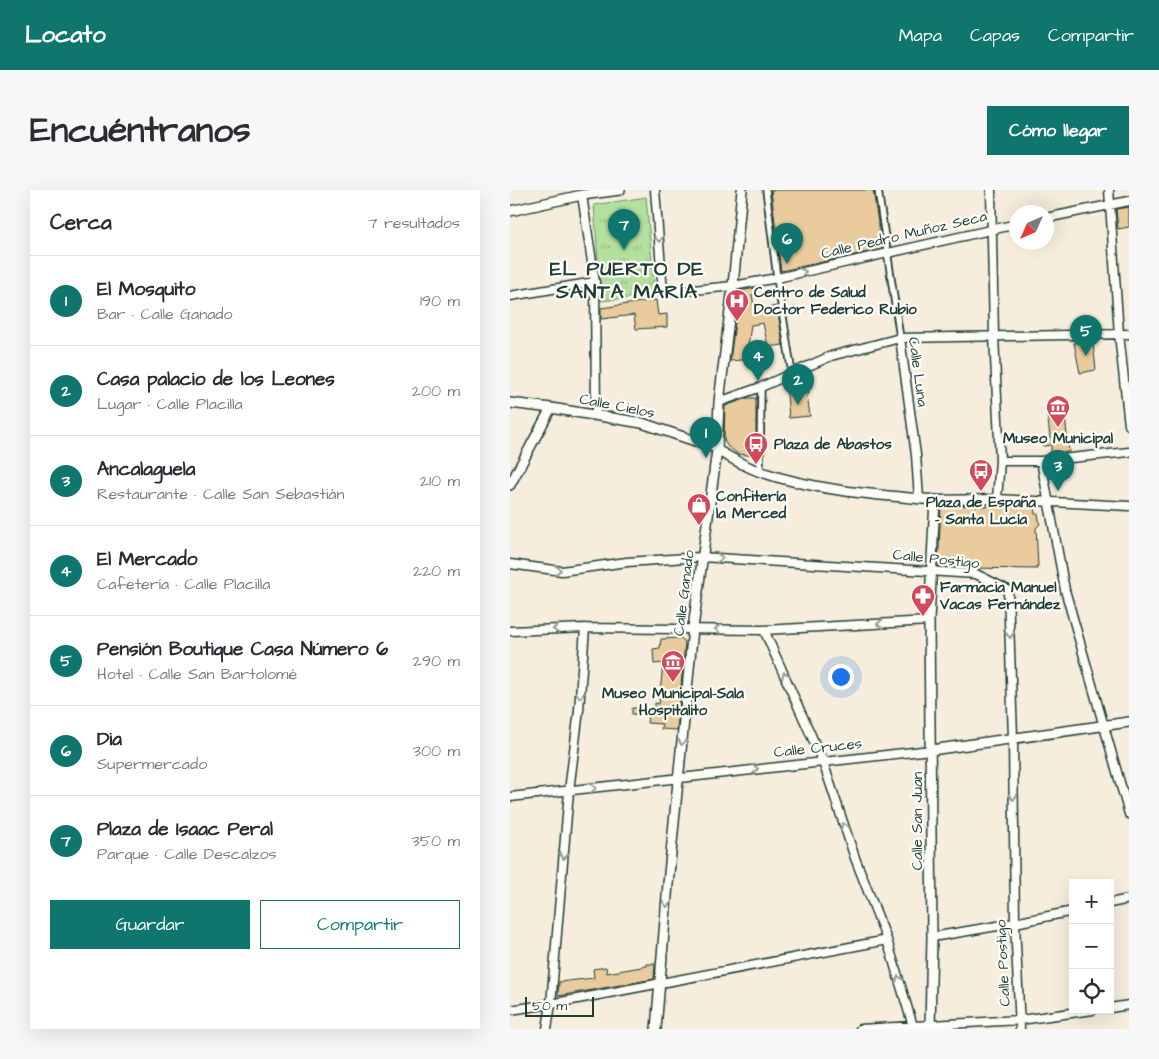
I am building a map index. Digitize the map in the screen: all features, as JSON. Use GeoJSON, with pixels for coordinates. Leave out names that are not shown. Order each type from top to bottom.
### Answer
{"type":"FeatureCollection","features":[{"type":"Feature","properties":{"kind":"street"},"geometry":{"type":"LineString","coordinates":[[510,211],[582,195],[620,190]]}},
{"type":"Feature","properties":{"kind":"street","name":"Calle Pedro Muñoz Seca"},"geometry":{"type":"LineString","coordinates":[[655,190],[663,293],[733,286],[777,278],[1009,225]]}},
{"type":"Feature","properties":{"kind":"street","name":"Calle Ganado"},"geometry":{"type":"LineString","coordinates":[[656,1029],[693,628],[717,449],[719,402],[742,190]]}},
{"type":"Feature","properties":{"kind":"street"},"geometry":{"type":"LineString","coordinates":[[766,190],[792,374]]}},
{"type":"Feature","properties":{"kind":"street","name":"Calle Luna"},"geometry":{"type":"LineString","coordinates":[[878,190],[916,455],[919,499]]}},
{"type":"Feature","properties":{"kind":"street"},"geometry":{"type":"LineString","coordinates":[[991,190],[994,336],[1000,461],[997,499]]}},
{"type":"Feature","properties":{"kind":"street"},"geometry":{"type":"LineString","coordinates":[[1109,190],[1129,425]]}},
{"type":"Feature","properties":{"kind":"street"},"geometry":{"type":"LineString","coordinates":[[582,195],[595,282],[596,415]]}},
{"type":"Feature","properties":{"kind":"street"},"geometry":{"type":"LineString","coordinates":[[1054,216],[1129,201]]}},
{"type":"Feature","properties":{"kind":"street"},"geometry":{"type":"LineString","coordinates":[[510,296],[595,282]]}},
{"type":"Feature","properties":{"kind":"street"},"geometry":{"type":"LineString","coordinates":[[719,402],[761,387],[831,356],[900,338],[1129,334]]}},
{"type":"Feature","properties":{"kind":"street"},"geometry":{"type":"LineString","coordinates":[[760,472],[761,387]]}},
{"type":"Feature","properties":{"kind":"street","name":"Calle Cielos"},"geometry":{"type":"LineString","coordinates":[[510,403],[642,423],[717,449],[760,472],[803,483],[846,491],[935,500]]}},
{"type":"Feature","properties":{"kind":"street"},"geometry":{"type":"LineString","coordinates":[[510,485],[551,408]]}},
{"type":"Feature","properties":{"kind":"street"},"geometry":{"type":"LineString","coordinates":[[1000,461],[1041,460],[1129,452]]}},
{"type":"Feature","properties":{"kind":"street"},"geometry":{"type":"LineString","coordinates":[[1041,460],[1065,590],[1129,814]]}},
{"type":"Feature","properties":{"kind":"street"},"geometry":{"type":"LineString","coordinates":[[510,631],[585,628],[764,630],[929,621],[935,500],[997,499],[1129,506]]}},
{"type":"Feature","properties":{"kind":"street","name":"Calle Postigo"},"geometry":{"type":"LineString","coordinates":[[510,564],[562,571],[627,562],[702,557],[976,574],[1008,590],[1013,738],[1015,923],[1020,1025]]}},
{"type":"Feature","properties":{"kind":"street","name":"Calle San Juan"},"geometry":{"type":"LineString","coordinates":[[929,621],[932,937],[930,1025]]}},
{"type":"Feature","properties":{"kind":"street"},"geometry":{"type":"LineString","coordinates":[[547,1029],[552,1004],[585,628]]}},
{"type":"Feature","properties":{"kind":"street"},"geometry":{"type":"LineString","coordinates":[[764,630],[823,762],[855,858],[887,940],[913,1026]]}},
{"type":"Feature","properties":{"kind":"street","name":"Calle Cruces"},"geometry":{"type":"LineString","coordinates":[[510,797],[930,750],[1129,722]]}},
{"type":"Feature","properties":{"kind":"street"},"geometry":{"type":"LineString","coordinates":[[1114,902],[1129,899]]}},
{"type":"Feature","properties":{"kind":"street"},"geometry":{"type":"LineString","coordinates":[[932,937],[1069,912]]}},
{"type":"Feature","properties":{"kind":"street"},"geometry":{"type":"LineString","coordinates":[[510,1010],[552,1004],[887,940]]}},
{"type":"Feature","properties":{"kind":"street"},"geometry":{"type":"LineString","coordinates":[[1114,1007],[1129,1005]]}},
{"type":"Feature","properties":{"kind":"street"},"geometry":{"type":"LineString","coordinates":[[860,1029],[930,1025],[1020,1025],[1074,1014]]}},
{"type":"Feature","properties":{"kind":"green space"},"geometry":{"type":"Polygon","coordinates":[[[646,197],[655,295],[601,301],[594,205],[646,197]]]}},
{"type":"Feature","properties":{"kind":"building"},"geometry":{"type":"Polygon","coordinates":[[[771,190],[873,190],[882,249],[781,271],[771,190]]]}},
{"type":"Feature","properties":{"kind":"building"},"geometry":{"type":"Polygon","coordinates":[[[1129,207],[1129,227],[1118,229],[1116,209],[1129,207]]]}},
{"type":"Feature","properties":{"kind":"building"},"geometry":{"type":"Polygon","coordinates":[[[756,288],[756,294],[752,295],[755,310],[777,306],[783,345],[768,347],[763,323],[751,325],[748,346],[760,344],[764,358],[730,361],[739,291],[756,288]]]}},
{"type":"Feature","properties":{"kind":"building"},"geometry":{"type":"Polygon","coordinates":[[[656,300],[658,315],[667,314],[667,327],[636,329],[634,315],[601,319],[601,308],[656,300]]]}},
{"type":"Feature","properties":{"kind":"building"},"geometry":{"type":"Polygon","coordinates":[[[1093,342],[1096,370],[1080,373],[1074,343],[1093,342]]]}},
{"type":"Feature","properties":{"kind":"building"},"geometry":{"type":"Polygon","coordinates":[[[805,373],[809,394],[807,395],[810,416],[789,418],[786,382],[805,373]]]}},
{"type":"Feature","properties":{"kind":"building"},"geometry":{"type":"Polygon","coordinates":[[[748,398],[756,398],[756,456],[738,454],[727,446],[724,440],[725,406],[748,398]]]}},
{"type":"Feature","properties":{"kind":"building","name":"Museo Municipal"},"geometry":{"type":"Polygon","coordinates":[[[1047,411],[1059,411],[1060,418],[1065,417],[1069,452],[1051,453],[1051,445],[1043,446],[1042,439],[1050,438],[1047,411]]]}},
{"type":"Feature","properties":{"kind":"building"},"geometry":{"type":"Polygon","coordinates":[[[975,505],[1034,507],[1040,524],[1036,528],[1037,569],[966,568],[966,560],[948,560],[947,567],[938,566],[941,507],[975,505]]]}},
{"type":"Feature","properties":{"kind":"building","name":"Museo Municipal-Sala Hospitalito"},"geometry":{"type":"Polygon","coordinates":[[[681,638],[685,642],[677,730],[661,729],[662,724],[647,723],[648,715],[632,714],[632,708],[655,709],[655,703],[659,704],[663,663],[654,664],[653,649],[660,648],[661,639],[681,638]]]}},
{"type":"Feature","properties":{"kind":"building"},"geometry":{"type":"Polygon","coordinates":[[[647,964],[655,964],[654,979],[558,996],[559,982],[594,978],[593,969],[606,967],[607,973],[647,966],[647,964]]]}},
{"type":"Feature","properties":{"kind":"place","name":"Plaza de Isaac Peral"},"geometry":{"type":"Point","coordinates":[624,250]}},
{"type":"Feature","properties":{"kind":"place","name":"Dia"},"geometry":{"type":"Point","coordinates":[787,264]}},
{"type":"Feature","properties":{"kind":"place","name":"Centro de Salud Doctor Federico Rubio"},"geometry":{"type":"Point","coordinates":[737,322]}},
{"type":"Feature","properties":{"kind":"place","name":"Pensión Boutique Casa Número 6"},"geometry":{"type":"Point","coordinates":[1086,356]}},
{"type":"Feature","properties":{"kind":"place","name":"El Mercado"},"geometry":{"type":"Point","coordinates":[758,381]}},
{"type":"Feature","properties":{"kind":"place","name":"Casa palacio de los Leones"},"geometry":{"type":"Point","coordinates":[798,405]}},
{"type":"Feature","properties":{"kind":"place","name":"Museo Municipal"},"geometry":{"type":"Point","coordinates":[1058,428]}},
{"type":"Feature","properties":{"kind":"place","name":"El Mosquito"},"geometry":{"type":"Point","coordinates":[706,458]}},
{"type":"Feature","properties":{"kind":"place","name":"Plaza de Abastos"},"geometry":{"type":"Point","coordinates":[756,465]}},
{"type":"Feature","properties":{"kind":"place","name":"Ancalaguela"},"geometry":{"type":"Point","coordinates":[1058,491]}},
{"type":"Feature","properties":{"kind":"place","name":"Plaza de España - Santa Lucía"},"geometry":{"type":"Point","coordinates":[981,492]}},
{"type":"Feature","properties":{"kind":"place","name":"Confitería la Merced"},"geometry":{"type":"Point","coordinates":[699,526]}},
{"type":"Feature","properties":{"kind":"place","name":"Farmacia Manuel Vacas Fernández"},"geometry":{"type":"Point","coordinates":[923,617]}},
{"type":"Feature","properties":{"kind":"place","name":"Museo Municipal-Sala Hospitalito"},"geometry":{"type":"Point","coordinates":[673,683]}},
{"type":"Feature","properties":{"kind":"district","name":"EL PUERTO DE SANTA MARÍA"},"geometry":{"type":"Point","coordinates":[627,280]}}]}
